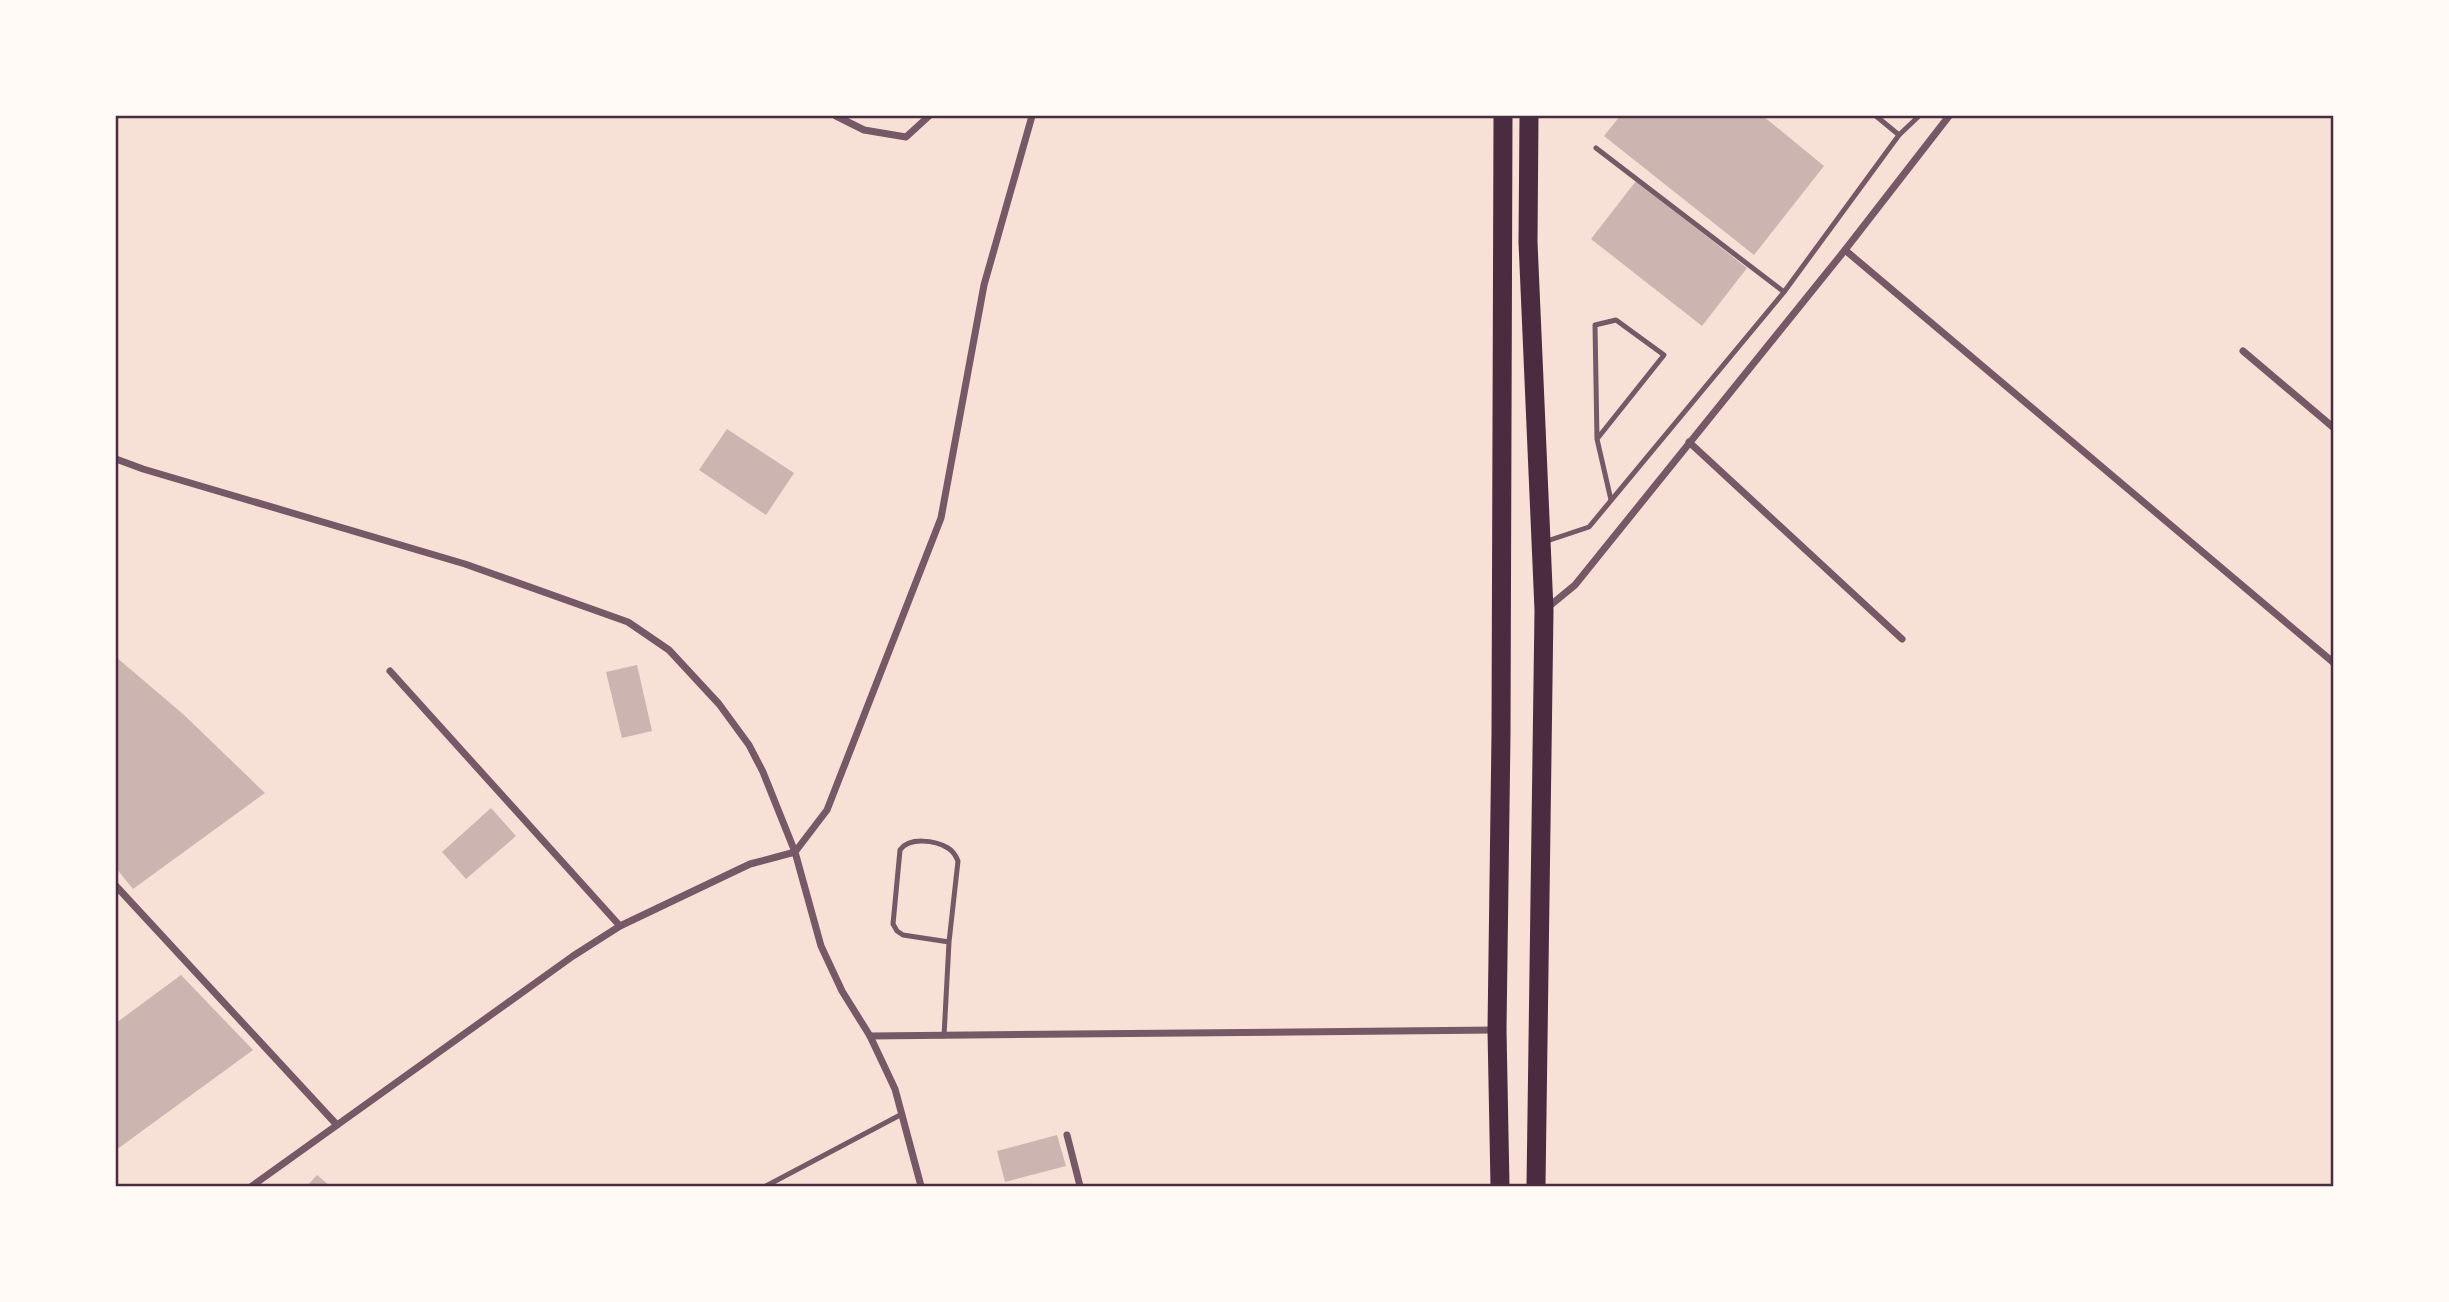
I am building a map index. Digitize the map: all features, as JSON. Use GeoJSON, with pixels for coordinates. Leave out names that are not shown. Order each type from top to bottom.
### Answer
{"type":"FeatureCollection","features":[{"type":"Feature","properties":{"kind":"highway"},"geometry":{"type":"LineString","coordinates":[[1500,1186],[1497,1030],[1503,116]]}},
{"type":"Feature","properties":{"kind":"highway"},"geometry":{"type":"LineString","coordinates":[[1530,116],[1528,242],[1544,610],[1536,1186]]}},
{"type":"Feature","properties":{"kind":"street"},"geometry":{"type":"LineString","coordinates":[[836,116],[864,130],[906,137],[929,116]]}},
{"type":"Feature","properties":{"kind":"street"},"geometry":{"type":"LineString","coordinates":[[251,1186],[573,956],[620,926],[750,864],[795,852],[827,810],[941,517],[984,285],[1032,116]]}},
{"type":"Feature","properties":{"kind":"street"},"geometry":{"type":"LineString","coordinates":[[1544,610],[1576,585],[1950,116]]}},
{"type":"Feature","properties":{"kind":"street"},"geometry":{"type":"LineString","coordinates":[[1845,250],[2333,663]]}},
{"type":"Feature","properties":{"kind":"street"},"geometry":{"type":"LineString","coordinates":[[2244,351],[2333,428]]}},
{"type":"Feature","properties":{"kind":"street"},"geometry":{"type":"LineString","coordinates":[[1689,442],[1902,639]]}},
{"type":"Feature","properties":{"kind":"street"},"geometry":{"type":"LineString","coordinates":[[116,459],[465,564],[628,622],[669,650],[719,704],[749,745],[763,772],[795,852],[821,946],[842,991],[870,1036],[895,1089],[921,1186]]}},
{"type":"Feature","properties":{"kind":"street"},"geometry":{"type":"LineString","coordinates":[[390,671],[620,926]]}},
{"type":"Feature","properties":{"kind":"street"},"geometry":{"type":"LineString","coordinates":[[116,886],[337,1125]]}},
{"type":"Feature","properties":{"kind":"street"},"geometry":{"type":"LineString","coordinates":[[870,1036],[1497,1030]]}},
{"type":"Feature","properties":{"kind":"street"},"geometry":{"type":"LineString","coordinates":[[1067,1135],[1080,1186]]}},
{"type":"Feature","properties":{"kind":"lane"},"geometry":{"type":"LineString","coordinates":[[1875,116],[1899,135]]}},
{"type":"Feature","properties":{"kind":"lane"},"geometry":{"type":"LineString","coordinates":[[1541,543],[1589,527],[1784,292],[1899,135],[1919,116]]}},
{"type":"Feature","properties":{"kind":"lane"},"geometry":{"type":"LineString","coordinates":[[1596,148],[1784,292]]}},
{"type":"Feature","properties":{"kind":"lane"},"geometry":{"type":"LineString","coordinates":[[1597,439],[1664,355],[1616,320],[1595,325],[1597,439],[1611,500]]}},
{"type":"Feature","properties":{"kind":"lane"},"geometry":{"type":"LineString","coordinates":[[944,1036],[949,942],[958,862],[947,847],[913,840],[905,843],[900,850],[893,924],[903,935],[949,942]]}},
{"type":"Feature","properties":{"kind":"lane"},"geometry":{"type":"LineString","coordinates":[[766,1186],[902,1114]]}},
{"type":"Feature","properties":{"kind":"building"},"geometry":{"type":"Polygon","coordinates":[[[1620,116],[1763,116],[1824,166],[1754,255],[1604,136],[1620,116]]]}},
{"type":"Feature","properties":{"kind":"building"},"geometry":{"type":"Polygon","coordinates":[[[1636,181],[1747,268],[1702,326],[1591,239],[1636,181]]]}},
{"type":"Feature","properties":{"kind":"building"},"geometry":{"type":"Polygon","coordinates":[[[727,429],[794,473],[766,515],[699,470],[727,429]]]}},
{"type":"Feature","properties":{"kind":"building"},"geometry":{"type":"Polygon","coordinates":[[[116,657],[183,714],[265,793],[133,889],[116,868],[116,657]]]}},
{"type":"Feature","properties":{"kind":"building"},"geometry":{"type":"Polygon","coordinates":[[[637,665],[652,731],[622,738],[606,672],[637,665]]]}},
{"type":"Feature","properties":{"kind":"building"},"geometry":{"type":"Polygon","coordinates":[[[491,808],[516,836],[466,879],[442,852],[491,808]]]}},
{"type":"Feature","properties":{"kind":"building"},"geometry":{"type":"Polygon","coordinates":[[[181,975],[253,1050],[116,1150],[116,1023],[181,975]]]}},
{"type":"Feature","properties":{"kind":"building"},"geometry":{"type":"Polygon","coordinates":[[[1057,1135],[1066,1166],[1005,1182],[997,1151],[1057,1135]]]}},
{"type":"Feature","properties":{"kind":"building"},"geometry":{"type":"Polygon","coordinates":[[[317,1175],[330,1186],[307,1186],[317,1175]]]}}]}
